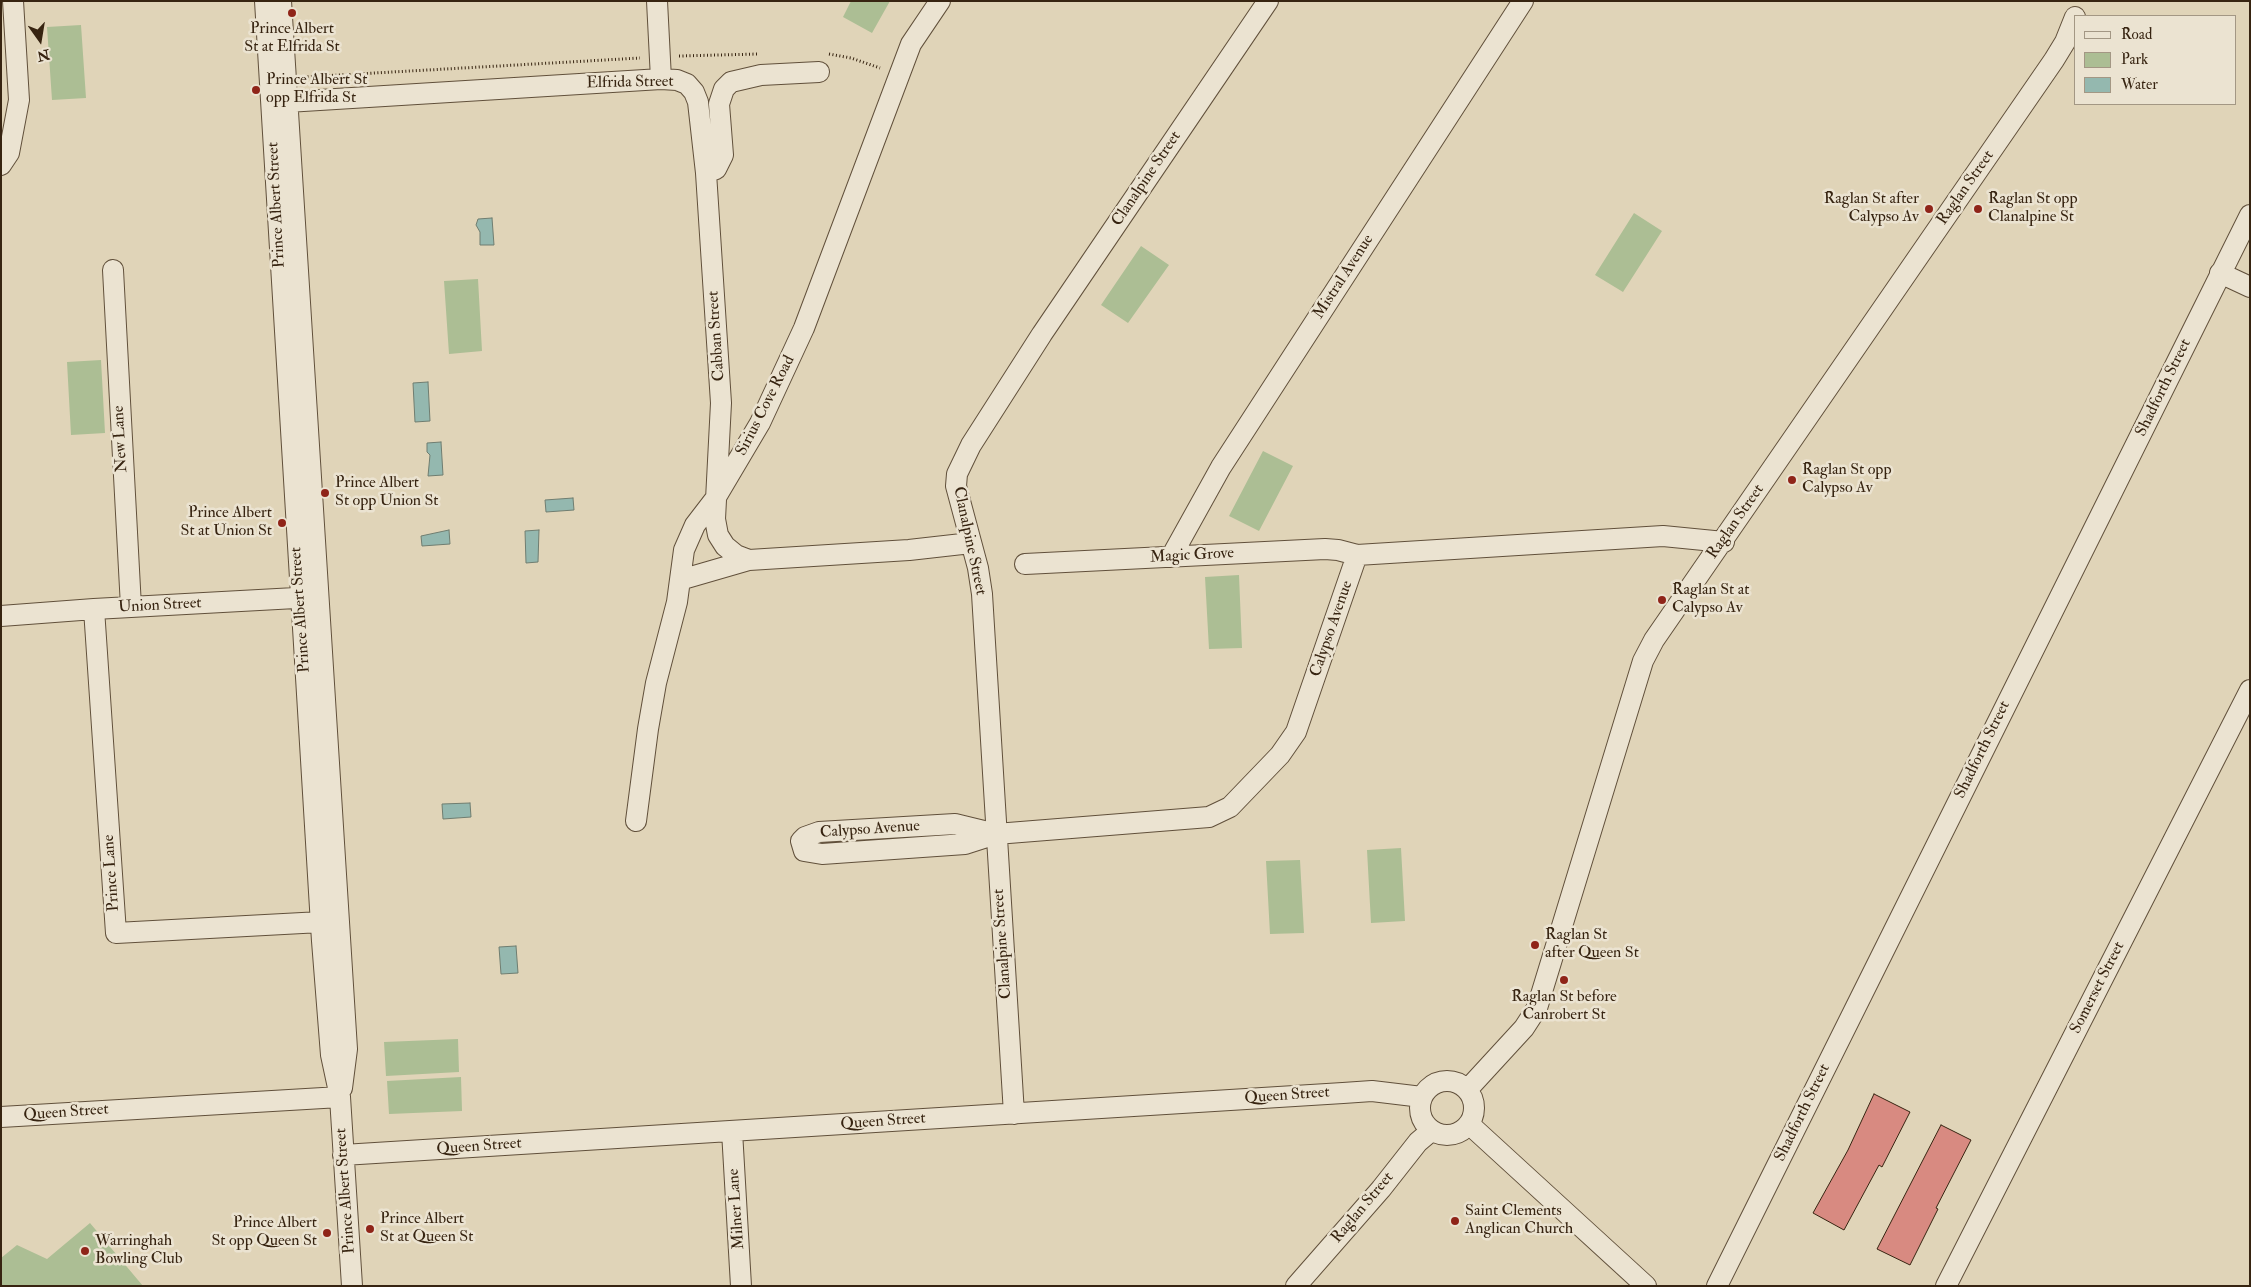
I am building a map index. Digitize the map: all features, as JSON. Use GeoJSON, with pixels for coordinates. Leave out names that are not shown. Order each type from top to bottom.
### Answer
{"type":"FeatureCollection","features":[{"type":"Feature","properties":{"kind":"street"},"geometry":{"type":"LineString","coordinates":[[1,165],[9,153],[19,100],[13,1]]}},
{"type":"Feature","properties":{"kind":"street","name":"Prince Albert Street"},"geometry":{"type":"LineString","coordinates":[[265,1],[310,597],[347,1049],[340,1097]]}},
{"type":"Feature","properties":{"kind":"street","name":"Prince Albert Street"},"geometry":{"type":"LineString","coordinates":[[281,1],[310,597],[321,922],[330,1055],[340,1097],[352,1286]]}},
{"type":"Feature","properties":{"kind":"street"},"geometry":{"type":"LineString","coordinates":[[657,1],[661,79]]}},
{"type":"Feature","properties":{"kind":"street","name":"Sirius Cove Road"},"geometry":{"type":"LineString","coordinates":[[636,821],[648,729],[680,580],[684,550],[695,524],[715,499],[760,423],[804,328],[911,44],[940,1]]}},
{"type":"Feature","properties":{"kind":"street","name":"Clanalpine Street"},"geometry":{"type":"LineString","coordinates":[[1014,1114],[982,594],[956,486],[957,474],[970,445],[1042,334],[1268,1]]}},
{"type":"Feature","properties":{"kind":"street","name":"Mistral Avenue"},"geometry":{"type":"LineString","coordinates":[[1171,557],[1220,467],[1523,1]]}},
{"type":"Feature","properties":{"kind":"street","name":"Raglan Street"},"geometry":{"type":"LineString","coordinates":[[2075,15],[2080,1]]}},
{"type":"Feature","properties":{"kind":"street","name":"Raglan Street"},"geometry":{"type":"LineString","coordinates":[[1467,1090],[1524,1028],[1537,1008],[1643,661],[1659,632],[1724,542],[2054,60],[2065,42],[2074,19]]}},
{"type":"Feature","properties":{"kind":"street"},"geometry":{"type":"LineString","coordinates":[[706,173],[716,168],[723,155],[719,104],[724,89],[731,82],[821,62]]}},
{"type":"Feature","properties":{"kind":"street","name":"Elfrida Street"},"geometry":{"type":"LineString","coordinates":[[287,102],[661,79],[677,80],[687,84],[694,92],[698,102],[706,173]]}},
{"type":"Feature","properties":{"kind":"street","name":"Cabban Street"},"geometry":{"type":"LineString","coordinates":[[706,173],[721,403],[715,499]]}},
{"type":"Feature","properties":{"kind":"street","name":"Shadforth Street"},"geometry":{"type":"LineString","coordinates":[[1717,1286],[2250,215]]}},
{"type":"Feature","properties":{"kind":"street","name":"New Lane"},"geometry":{"type":"LineString","coordinates":[[113,270],[131,607]]}},
{"type":"Feature","properties":{"kind":"street"},"geometry":{"type":"LineString","coordinates":[[2220,273],[2250,287]]}},
{"type":"Feature","properties":{"kind":"street"},"geometry":{"type":"LineString","coordinates":[[715,499],[715,518],[718,535],[725,546],[736,555],[749,560]]}},
{"type":"Feature","properties":{"kind":"street"},"geometry":{"type":"LineString","coordinates":[[1357,555],[1663,536],[1724,542]]}},
{"type":"Feature","properties":{"kind":"street"},"geometry":{"type":"LineString","coordinates":[[680,580],[749,560],[909,550],[971,543]]}},
{"type":"Feature","properties":{"kind":"street","name":"Magic Grove"},"geometry":{"type":"LineString","coordinates":[[1025,564],[1325,549],[1357,555]]}},
{"type":"Feature","properties":{"kind":"street","name":"Calypso Avenue"},"geometry":{"type":"LineString","coordinates":[[996,834],[955,824],[819,832],[805,837],[801,841],[804,851],[822,854],[965,844],[996,834],[1200,819],[1219,814],[1230,807],[1280,755],[1296,732],[1357,555]]}},
{"type":"Feature","properties":{"kind":"street","name":"Union Street"},"geometry":{"type":"LineString","coordinates":[[1,616],[310,597]]}},
{"type":"Feature","properties":{"kind":"street","name":"Prince Lane"},"geometry":{"type":"LineString","coordinates":[[94,609],[116,933],[321,922]]}},
{"type":"Feature","properties":{"kind":"street","name":"Somerset Street"},"geometry":{"type":"LineString","coordinates":[[1946,1286],[2250,690]]}},
{"type":"Feature","properties":{"kind":"street"},"geometry":{"type":"LineString","coordinates":[[1442,1082],[1451,1082],[1467,1090],[1474,1108],[1469,1124],[1458,1134],[1448,1136],[1431,1131],[1426,1126],[1419,1112],[1422,1097],[1427,1089],[1442,1082]]}},
{"type":"Feature","properties":{"kind":"street","name":"Queen Street"},"geometry":{"type":"LineString","coordinates":[[344,1155],[1372,1091],[1422,1097]]}},
{"type":"Feature","properties":{"kind":"street","name":"Queen Street"},"geometry":{"type":"LineString","coordinates":[[1,1117],[340,1097]]}},
{"type":"Feature","properties":{"kind":"street"},"geometry":{"type":"LineString","coordinates":[[1469,1124],[1646,1286]]}},
{"type":"Feature","properties":{"kind":"street","name":"Milner Lane"},"geometry":{"type":"LineString","coordinates":[[732,1131],[742,1286]]}},
{"type":"Feature","properties":{"kind":"street","name":"Raglan Street"},"geometry":{"type":"LineString","coordinates":[[1296,1286],[1381,1189],[1418,1142],[1431,1131]]}},
{"type":"Feature","properties":{"kind":"path"},"geometry":{"type":"LineString","coordinates":[[299,77],[730,54]]}},
{"type":"Feature","properties":{"kind":"path"},"geometry":{"type":"LineString","coordinates":[[821,62],[852,58],[900,74]]}},
{"type":"Feature","properties":{"kind":"green space"},"geometry":{"type":"Polygon","coordinates":[[[851,1],[890,1],[872,33],[843,17],[851,1]]]}},
{"type":"Feature","properties":{"kind":"green space"},"geometry":{"type":"Polygon","coordinates":[[[81,25],[86,98],[52,100],[47,27],[81,25]]]}},
{"type":"Feature","properties":{"kind":"green space"},"geometry":{"type":"Polygon","coordinates":[[[1634,213],[1662,231],[1623,292],[1595,275],[1634,213]]]}},
{"type":"Feature","properties":{"kind":"green space"},"geometry":{"type":"Polygon","coordinates":[[[1141,246],[1169,265],[1128,323],[1101,305],[1141,246]]]}},
{"type":"Feature","properties":{"kind":"green space"},"geometry":{"type":"Polygon","coordinates":[[[478,279],[482,351],[449,354],[444,281],[478,279]]]}},
{"type":"Feature","properties":{"kind":"green space"},"geometry":{"type":"Polygon","coordinates":[[[101,360],[105,433],[71,435],[67,362],[101,360]]]}},
{"type":"Feature","properties":{"kind":"green space"},"geometry":{"type":"Polygon","coordinates":[[[1263,451],[1293,466],[1259,531],[1229,516],[1263,451]]]}},
{"type":"Feature","properties":{"kind":"green space"},"geometry":{"type":"Polygon","coordinates":[[[1239,575],[1242,648],[1209,649],[1205,577],[1239,575]]]}},
{"type":"Feature","properties":{"kind":"green space"},"geometry":{"type":"Polygon","coordinates":[[[1401,848],[1405,921],[1371,923],[1367,850],[1401,848]]]}},
{"type":"Feature","properties":{"kind":"green space"},"geometry":{"type":"Polygon","coordinates":[[[1300,860],[1304,933],[1270,934],[1266,861],[1300,860]]]}},
{"type":"Feature","properties":{"kind":"green space"},"geometry":{"type":"Polygon","coordinates":[[[458,1039],[459,1072],[386,1076],[384,1042],[458,1039]]]}},
{"type":"Feature","properties":{"kind":"green space"},"geometry":{"type":"Polygon","coordinates":[[[461,1077],[462,1111],[389,1114],[387,1081],[461,1077]]]}},
{"type":"Feature","properties":{"kind":"green space","name":"Warringhah Bowling Club"},"geometry":{"type":"Polygon","coordinates":[[[90,1223],[143,1286],[1,1286],[1,1258],[17,1245],[47,1259],[90,1223]]]}},
{"type":"Feature","properties":{"kind":"water"},"geometry":{"type":"Polygon","coordinates":[[[492,218],[494,245],[480,245],[480,232],[476,225],[478,219],[492,218]]]}},
{"type":"Feature","properties":{"kind":"water"},"geometry":{"type":"Polygon","coordinates":[[[428,382],[430,421],[415,422],[413,383],[428,382]]]}},
{"type":"Feature","properties":{"kind":"water"},"geometry":{"type":"Polygon","coordinates":[[[441,442],[443,475],[428,476],[430,455],[427,452],[427,443],[441,442]]]}},
{"type":"Feature","properties":{"kind":"water"},"geometry":{"type":"Polygon","coordinates":[[[573,498],[574,510],[546,512],[545,500],[573,498]]]}},
{"type":"Feature","properties":{"kind":"water"},"geometry":{"type":"Polygon","coordinates":[[[449,530],[450,544],[422,546],[421,536],[449,530]]]}},
{"type":"Feature","properties":{"kind":"water"},"geometry":{"type":"Polygon","coordinates":[[[539,530],[538,562],[526,563],[525,531],[539,530]]]}},
{"type":"Feature","properties":{"kind":"water"},"geometry":{"type":"Polygon","coordinates":[[[470,803],[471,817],[443,819],[442,804],[470,803]]]}},
{"type":"Feature","properties":{"kind":"water"},"geometry":{"type":"Polygon","coordinates":[[[516,946],[518,973],[501,974],[499,947],[516,946]]]}},
{"type":"Feature","properties":{"kind":"building"},"geometry":{"type":"Polygon","coordinates":[[[1874,1094],[1910,1112],[1882,1167],[1879,1165],[1844,1230],[1813,1213],[1848,1150],[1874,1094]]]}},
{"type":"Feature","properties":{"kind":"building"},"geometry":{"type":"Polygon","coordinates":[[[1941,1125],[1971,1140],[1936,1208],[1938,1209],[1910,1265],[1877,1249],[1941,1125]]]}},
{"type":"Feature","properties":{"kind":"place","name":"Prince Albert St at Elfrida St"},"geometry":{"type":"Point","coordinates":[292,13]}},
{"type":"Feature","properties":{"kind":"place","name":"Prince Albert St opp Elfrida St"},"geometry":{"type":"Point","coordinates":[256,90]}},
{"type":"Feature","properties":{"kind":"place","name":"Raglan St after Calypso Av"},"geometry":{"type":"Point","coordinates":[1929,209]}},
{"type":"Feature","properties":{"kind":"place","name":"Raglan St opp Clanalpine St"},"geometry":{"type":"Point","coordinates":[1978,209]}},
{"type":"Feature","properties":{"kind":"place","name":"Raglan St opp Calypso Av"},"geometry":{"type":"Point","coordinates":[1792,480]}},
{"type":"Feature","properties":{"kind":"place","name":"Prince Albert St opp Union St"},"geometry":{"type":"Point","coordinates":[325,493]}},
{"type":"Feature","properties":{"kind":"place","name":"Prince Albert St at Union St"},"geometry":{"type":"Point","coordinates":[282,523]}},
{"type":"Feature","properties":{"kind":"place","name":"Raglan St at Calypso Av"},"geometry":{"type":"Point","coordinates":[1662,600]}},
{"type":"Feature","properties":{"kind":"place","name":"Raglan St after Queen St"},"geometry":{"type":"Point","coordinates":[1535,945]}},
{"type":"Feature","properties":{"kind":"place","name":"Raglan St before Canrobert St"},"geometry":{"type":"Point","coordinates":[1564,980]}},
{"type":"Feature","properties":{"kind":"place","name":"Saint Clements Anglican Church"},"geometry":{"type":"Point","coordinates":[1455,1221]}},
{"type":"Feature","properties":{"kind":"place","name":"Prince Albert St at Queen St"},"geometry":{"type":"Point","coordinates":[370,1229]}},
{"type":"Feature","properties":{"kind":"place","name":"Prince Albert St opp Queen St"},"geometry":{"type":"Point","coordinates":[327,1233]}},
{"type":"Feature","properties":{"kind":"place","name":"Warringhah Bowling Club"},"geometry":{"type":"Point","coordinates":[85,1251]}}]}
